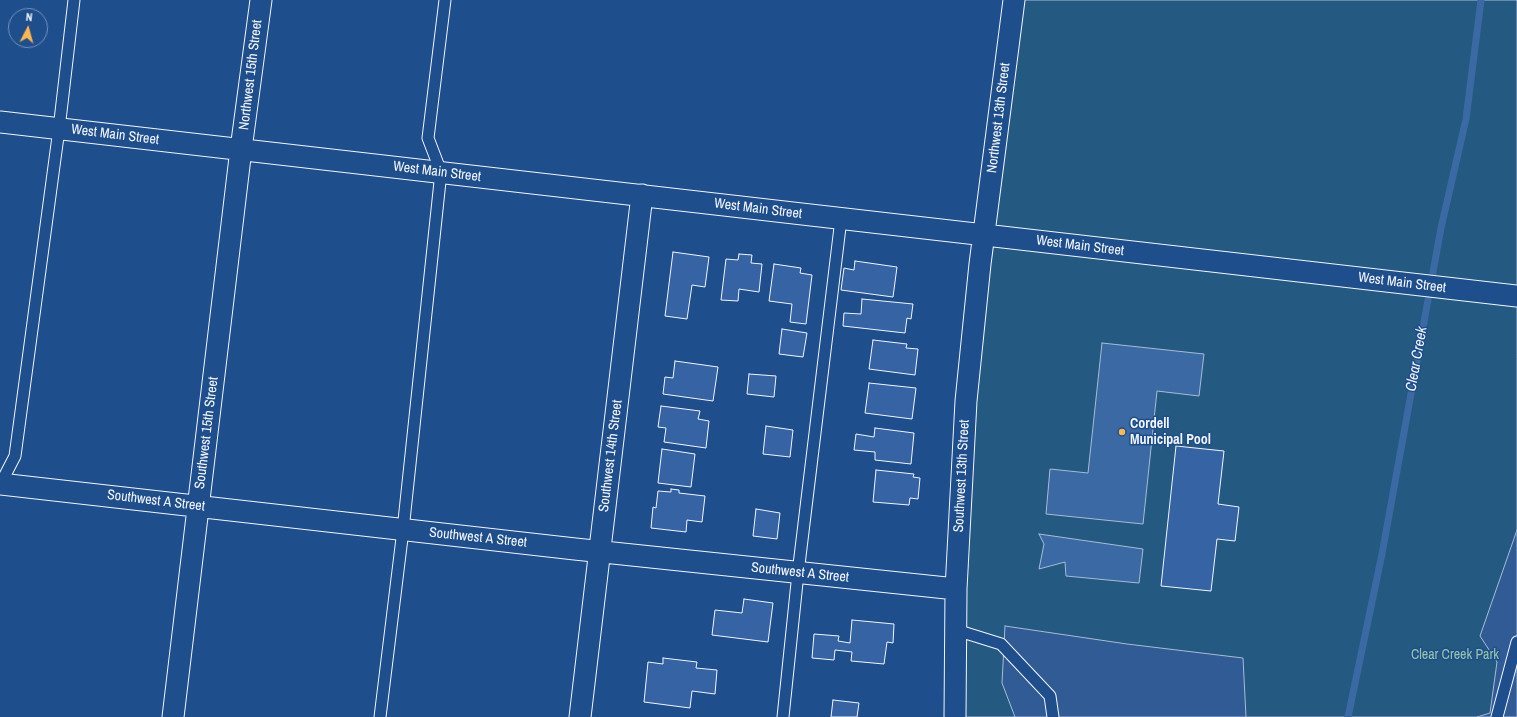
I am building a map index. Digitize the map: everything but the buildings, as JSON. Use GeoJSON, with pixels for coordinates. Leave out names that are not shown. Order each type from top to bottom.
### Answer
{"type":"FeatureCollection","features":[{"type":"Feature","properties":{"kind":"street","name":"Northwest 15th Street"},"geometry":{"type":"LineString","coordinates":[[241,149],[261,0]]}},
{"type":"Feature","properties":{"kind":"street","name":"Northwest 13th Street"},"geometry":{"type":"LineString","coordinates":[[985,235],[1014,0]]}},
{"type":"Feature","properties":{"kind":"street","name":"West Main Street"},"geometry":{"type":"LineString","coordinates":[[0,122],[1517,296]]}},
{"type":"Feature","properties":{"kind":"street","name":"Southwest 15th Street"},"geometry":{"type":"LineString","coordinates":[[173,717],[241,149]]}},
{"type":"Feature","properties":{"kind":"street","name":"Southwest 14th Street"},"geometry":{"type":"LineString","coordinates":[[580,717],[642,195]]}},
{"type":"Feature","properties":{"kind":"street","name":"Southwest 13th Street"},"geometry":{"type":"LineString","coordinates":[[955,717],[956,589],[966,401],[980,264],[985,235]]}},
{"type":"Feature","properties":{"kind":"street","name":"Southwest A Street"},"geometry":{"type":"LineString","coordinates":[[0,484],[600,552],[956,589]]}},
{"type":"Feature","properties":{"kind":"lane"},"geometry":{"type":"LineString","coordinates":[[0,484],[15,456],[59,128],[74,0]]}},
{"type":"Feature","properties":{"kind":"lane"},"geometry":{"type":"LineString","coordinates":[[380,717],[403,530],[441,172],[428,138],[445,0]]}},
{"type":"Feature","properties":{"kind":"lane"},"geometry":{"type":"LineString","coordinates":[[783,717],[798,573],[841,219]]}},
{"type":"Feature","properties":{"kind":"lane"},"geometry":{"type":"LineString","coordinates":[[956,630],[1001,644],[1050,696],[1053,717]]}},
{"type":"Feature","properties":{"kind":"lane"},"geometry":{"type":"LineString","coordinates":[[1497,717],[1517,642]]}},
{"type":"Feature","properties":{"kind":"green space","name":"Clear Creek Park"},"geometry":{"type":"Polygon","coordinates":[[[1014,0],[1517,0],[1517,717],[955,717],[956,589],[1014,0]]]}},
{"type":"Feature","properties":{"kind":"shaded area","name":"Cordell Municipal Pool"},"geometry":{"type":"Polygon","coordinates":[[[1102,343],[1204,354],[1199,396],[1157,391],[1143,524],[1046,514],[1050,469],[1088,473],[1102,343]]]}},
{"type":"Feature","properties":{"kind":"shaded area"},"geometry":{"type":"Polygon","coordinates":[[[1517,530],[1517,717],[1477,717],[1490,713],[1497,662],[1480,636],[1517,530]]]}},
{"type":"Feature","properties":{"kind":"shaded area"},"geometry":{"type":"Polygon","coordinates":[[[1039,534],[1143,549],[1139,583],[1066,576],[1065,562],[1039,569],[1044,544],[1039,534]]]}},
{"type":"Feature","properties":{"kind":"shaded area"},"geometry":{"type":"Polygon","coordinates":[[[1005,626],[1127,644],[1243,658],[1246,717],[1015,717],[1002,683],[1005,626]]]}},
{"type":"Feature","properties":{"kind":"waterway","name":"Clear Creek"},"geometry":{"type":"LineString","coordinates":[[1348,717],[1382,554],[1441,228],[1466,119],[1481,0]]}},
{"type":"Feature","properties":{"kind":"place","name":"Cordell Municipal Pool"},"geometry":{"type":"Point","coordinates":[1122,432]}}]}
